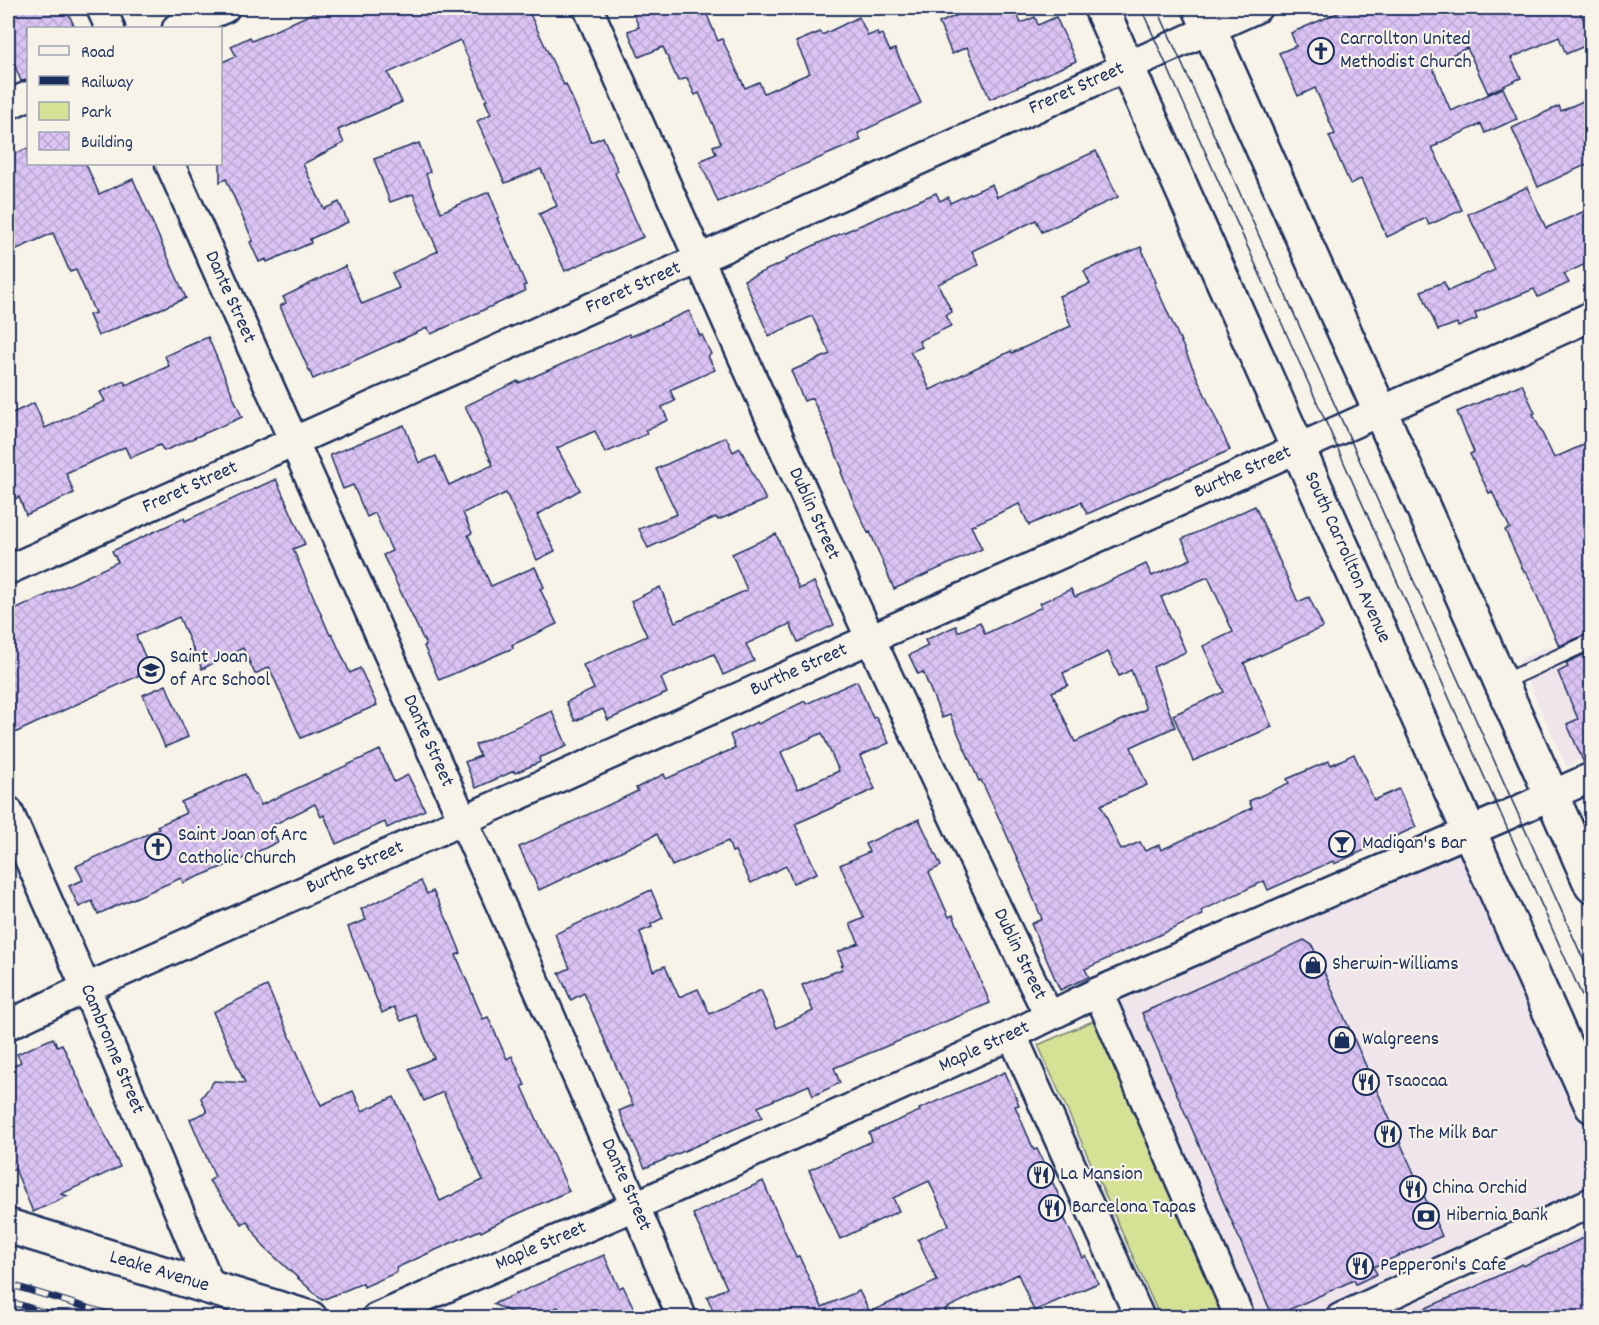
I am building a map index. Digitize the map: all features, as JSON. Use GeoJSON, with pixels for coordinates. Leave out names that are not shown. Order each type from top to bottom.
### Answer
{"type":"FeatureCollection","features":[{"type":"Feature","properties":{"kind":"main road","name":"South Carrollton Avenue"},"geometry":{"type":"LineString","coordinates":[[1101,8],[1592,1106]]}},
{"type":"Feature","properties":{"kind":"main road"},"geometry":{"type":"LineString","coordinates":[[1205,18],[1592,886]]}},
{"type":"Feature","properties":{"kind":"main road","name":"Leake Avenue"},"geometry":{"type":"LineString","coordinates":[[8,1226],[310,1317]]}},
{"type":"Feature","properties":{"kind":"street"},"geometry":{"type":"LineString","coordinates":[[100,8],[110,27]]}},
{"type":"Feature","properties":{"kind":"street"},"geometry":{"type":"LineString","coordinates":[[179,27],[225,8]]}},
{"type":"Feature","properties":{"kind":"street","name":"Dublin Street"},"geometry":{"type":"LineString","coordinates":[[588,8],[870,639],[1032,1024],[1140,1317]]}},
{"type":"Feature","properties":{"kind":"street","name":"Freret Street"},"geometry":{"type":"LineString","coordinates":[[8,570],[1127,66],[1205,18],[1257,8]]}},
{"type":"Feature","properties":{"kind":"street"},"geometry":{"type":"LineString","coordinates":[[8,105],[27,96]]}},
{"type":"Feature","properties":{"kind":"street","name":"Dante Street"},"geometry":{"type":"LineString","coordinates":[[170,165],[635,1206],[682,1317]]}},
{"type":"Feature","properties":{"kind":"street","name":"Burthe Street"},"geometry":{"type":"LineString","coordinates":[[8,1024],[1592,316]]}},
{"type":"Feature","properties":{"kind":"street","name":"Maple Street"},"geometry":{"type":"LineString","coordinates":[[376,1317],[635,1206],[1098,992],[1592,777]]}},
{"type":"Feature","properties":{"kind":"street","name":"Cambronne Street"},"geometry":{"type":"LineString","coordinates":[[8,814],[86,988],[211,1288]]}},
{"type":"Feature","properties":{"kind":"street"},"geometry":{"type":"LineString","coordinates":[[1098,992],[1240,1317]]}},
{"type":"Feature","properties":{"kind":"street"},"geometry":{"type":"LineString","coordinates":[[1340,1317],[1592,1202]]}},
{"type":"Feature","properties":{"kind":"lane"},"geometry":{"type":"LineString","coordinates":[[1501,683],[1592,641]]}},
{"type":"Feature","properties":{"kind":"shaded area"},"geometry":{"type":"Polygon","coordinates":[[[1591,633],[1591,756],[1567,767],[1518,660],[1548,646],[1558,647],[1591,633]]]}},
{"type":"Feature","properties":{"kind":"shaded area"},"geometry":{"type":"Polygon","coordinates":[[[1469,832],[1591,1106],[1591,1202],[1328,1317],[1253,1317],[1098,992],[1469,832]]]}},
{"type":"Feature","properties":{"kind":"shaded area"},"geometry":{"type":"Polygon","coordinates":[[[1591,1230],[1591,1317],[1381,1317],[1591,1230]]]}},
{"type":"Feature","properties":{"kind":"green space"},"geometry":{"type":"Polygon","coordinates":[[[1095,1020],[1229,1317],[1160,1317],[1038,1045],[1095,1020]]]}},
{"type":"Feature","properties":{"kind":"building"},"geometry":{"type":"Polygon","coordinates":[[[8,8],[66,8],[75,27],[27,27],[27,80],[21,81],[8,49],[8,8]]]}},
{"type":"Feature","properties":{"kind":"building"},"geometry":{"type":"Polygon","coordinates":[[[324,8],[527,8],[564,85],[566,84],[591,142],[603,137],[618,171],[615,173],[643,237],[565,271],[539,214],[557,206],[541,169],[505,183],[477,121],[491,114],[460,40],[388,73],[402,102],[338,130],[344,143],[303,164],[324,209],[339,202],[348,222],[310,239],[311,243],[267,262],[266,259],[259,262],[250,242],[253,241],[226,179],[220,182],[222,62],[236,56],[231,46],[250,37],[252,41],[324,8]]]}},
{"type":"Feature","properties":{"kind":"building"},"geometry":{"type":"Polygon","coordinates":[[[631,8],[704,8],[718,41],[722,39],[745,88],[759,82],[764,93],[810,73],[796,42],[820,32],[822,35],[859,17],[868,36],[877,32],[878,36],[882,34],[890,51],[895,49],[921,103],[858,133],[861,140],[718,202],[700,161],[716,154],[713,146],[721,143],[699,93],[695,95],[687,78],[678,81],[663,47],[639,57],[628,31],[639,27],[631,8]]]}},
{"type":"Feature","properties":{"kind":"building"},"geometry":{"type":"Polygon","coordinates":[[[960,8],[1014,8],[1021,23],[1035,17],[1038,25],[1056,17],[1076,61],[990,99],[967,47],[952,54],[939,23],[962,13],[960,8]]]}},
{"type":"Feature","properties":{"kind":"building"},"geometry":{"type":"Polygon","coordinates":[[[1349,8],[1578,8],[1592,38],[1592,43],[1566,54],[1559,37],[1511,58],[1521,78],[1488,93],[1467,48],[1431,64],[1451,111],[1503,88],[1517,119],[1485,133],[1481,124],[1432,147],[1462,210],[1429,225],[1426,218],[1387,237],[1361,179],[1350,184],[1329,136],[1335,134],[1315,88],[1298,96],[1279,53],[1296,46],[1291,33],[1349,8]]]}},
{"type":"Feature","properties":{"kind":"building"},"geometry":{"type":"Polygon","coordinates":[[[1592,97],[1592,136],[1583,140],[1592,162],[1538,187],[1512,128],[1559,106],[1561,111],[1592,97]]]}},
{"type":"Feature","properties":{"kind":"building"},"geometry":{"type":"Polygon","coordinates":[[[419,143],[430,172],[426,174],[441,212],[489,192],[499,217],[497,218],[526,285],[523,286],[525,291],[431,334],[427,328],[313,379],[280,306],[286,303],[283,297],[345,266],[362,304],[399,288],[392,273],[438,251],[413,194],[390,202],[374,159],[419,143]]]}},
{"type":"Feature","properties":{"kind":"building"},"geometry":{"type":"Polygon","coordinates":[[[27,148],[27,165],[86,165],[99,194],[133,179],[186,298],[98,336],[89,315],[95,313],[76,270],[70,272],[53,233],[8,253],[8,157],[27,148]]]}},
{"type":"Feature","properties":{"kind":"building"},"geometry":{"type":"Polygon","coordinates":[[[1096,151],[1118,197],[1042,232],[1036,220],[972,251],[979,265],[938,284],[952,312],[946,315],[951,326],[919,341],[922,347],[910,352],[920,367],[930,390],[1011,351],[1012,353],[1071,326],[1059,296],[1090,284],[1084,271],[1141,247],[1156,282],[1154,282],[1230,450],[1087,514],[1081,502],[1029,525],[1019,504],[971,526],[982,549],[894,589],[870,532],[868,533],[855,505],[829,435],[812,398],[804,401],[791,371],[830,354],[812,316],[769,336],[744,280],[787,261],[786,259],[819,243],[936,193],[940,201],[948,197],[950,203],[992,184],[997,197],[1096,151]]]}},
{"type":"Feature","properties":{"kind":"building"},"geometry":{"type":"Polygon","coordinates":[[[1527,187],[1546,228],[1592,208],[1592,261],[1564,274],[1569,283],[1538,297],[1534,289],[1475,313],[1477,319],[1458,327],[1457,323],[1438,330],[1421,291],[1444,282],[1448,291],[1495,270],[1468,214],[1527,187]]]}},
{"type":"Feature","properties":{"kind":"building"},"geometry":{"type":"Polygon","coordinates":[[[689,311],[711,354],[708,356],[715,370],[670,390],[675,401],[662,407],[668,420],[645,430],[647,434],[605,453],[595,431],[557,448],[580,490],[537,515],[555,551],[537,560],[506,493],[463,513],[472,533],[468,535],[491,586],[535,567],[544,587],[540,589],[557,624],[512,645],[513,648],[439,680],[424,646],[426,645],[383,555],[392,551],[375,513],[367,517],[353,485],[343,489],[330,455],[404,425],[419,463],[436,456],[449,485],[493,465],[465,406],[518,381],[519,383],[629,334],[630,337],[689,311]]]}},
{"type":"Feature","properties":{"kind":"building"},"geometry":{"type":"Polygon","coordinates":[[[208,337],[242,417],[164,451],[160,445],[130,458],[125,447],[66,473],[74,493],[26,515],[19,497],[8,502],[8,415],[34,403],[45,428],[105,401],[100,392],[124,381],[126,385],[169,366],[165,356],[208,337]]]}},
{"type":"Feature","properties":{"kind":"building"},"geometry":{"type":"Polygon","coordinates":[[[1522,384],[1535,413],[1533,414],[1554,458],[1592,441],[1592,632],[1559,646],[1505,530],[1510,528],[1492,492],[1489,493],[1470,454],[1474,452],[1457,412],[1522,384]]]}},
{"type":"Feature","properties":{"kind":"building"},"geometry":{"type":"Polygon","coordinates":[[[726,437],[733,452],[740,448],[766,500],[718,520],[716,517],[648,548],[639,529],[677,514],[656,469],[726,437]]]}},
{"type":"Feature","properties":{"kind":"building"},"geometry":{"type":"Polygon","coordinates":[[[276,479],[305,544],[293,549],[330,635],[332,634],[350,673],[360,668],[377,705],[301,738],[269,667],[255,674],[243,648],[202,669],[179,617],[136,636],[151,670],[8,736],[8,613],[118,562],[112,551],[184,518],[185,521],[276,479]]]}},
{"type":"Feature","properties":{"kind":"building"},"geometry":{"type":"Polygon","coordinates":[[[1255,506],[1298,602],[1309,597],[1323,627],[1244,663],[1272,727],[1193,761],[1173,715],[1224,692],[1203,646],[1233,632],[1208,577],[1161,597],[1186,652],[1153,667],[1175,727],[1131,747],[1147,785],[1101,805],[1121,850],[1140,842],[1145,851],[1159,845],[1161,850],[1252,808],[1249,801],[1289,783],[1287,779],[1329,761],[1331,765],[1354,754],[1374,800],[1399,789],[1416,827],[1334,864],[1333,861],[1268,890],[1264,881],[1201,911],[1203,915],[1085,969],[1089,977],[1060,990],[1031,924],[1042,919],[1005,831],[981,780],[979,781],[950,715],[942,718],[923,672],[918,674],[909,655],[928,646],[925,640],[956,626],[958,632],[980,622],[985,634],[1042,607],[1040,603],[1071,589],[1075,597],[1146,564],[1152,576],[1191,559],[1182,539],[1255,506]],[[1108,652],[1063,673],[1068,685],[1052,692],[1075,742],[1146,709],[1131,670],[1119,676],[1108,652]]]}},
{"type":"Feature","properties":{"kind":"building"},"geometry":{"type":"Polygon","coordinates":[[[776,534],[799,589],[814,582],[834,625],[798,642],[790,624],[746,644],[754,661],[723,675],[714,654],[661,678],[667,693],[608,720],[603,709],[575,721],[566,702],[594,689],[583,665],[647,636],[631,601],[660,587],[675,622],[747,590],[732,554],[776,534]]]}},
{"type":"Feature","properties":{"kind":"building"},"geometry":{"type":"Polygon","coordinates":[[[1592,651],[1592,761],[1584,763],[1567,724],[1578,719],[1558,672],[1568,667],[1566,663],[1592,651]]]}},
{"type":"Feature","properties":{"kind":"building"},"geometry":{"type":"Polygon","coordinates":[[[857,681],[873,718],[876,717],[889,743],[860,756],[875,789],[795,824],[817,873],[793,883],[786,866],[751,883],[728,841],[672,866],[657,834],[539,890],[519,847],[638,791],[636,788],[664,774],[666,779],[735,748],[730,735],[805,701],[806,704],[857,681]],[[822,733],[781,752],[798,789],[839,771],[822,733]]]}},
{"type":"Feature","properties":{"kind":"building"},"geometry":{"type":"Polygon","coordinates":[[[166,685],[188,737],[165,747],[143,695],[166,685]]]}},
{"type":"Feature","properties":{"kind":"building"},"geometry":{"type":"Polygon","coordinates":[[[552,711],[567,746],[539,758],[540,762],[476,788],[465,762],[480,756],[475,745],[552,711]]]}},
{"type":"Feature","properties":{"kind":"building"},"geometry":{"type":"Polygon","coordinates":[[[380,750],[394,782],[408,775],[425,810],[387,828],[385,822],[336,844],[324,815],[321,817],[315,804],[271,826],[278,842],[244,858],[183,883],[181,878],[98,914],[92,901],[79,907],[69,886],[83,880],[76,866],[159,829],[157,826],[186,813],[181,802],[245,774],[261,805],[380,750]]]}},
{"type":"Feature","properties":{"kind":"building"},"geometry":{"type":"Polygon","coordinates":[[[919,819],[941,866],[929,872],[949,917],[953,915],[990,1003],[834,1068],[840,1083],[813,1096],[809,1085],[758,1107],[762,1117],[645,1168],[619,1111],[633,1105],[584,993],[571,1000],[559,973],[570,968],[555,934],[651,890],[663,918],[651,924],[652,927],[640,932],[653,971],[665,966],[679,997],[698,989],[710,1014],[761,990],[777,1028],[813,1011],[802,985],[842,969],[843,965],[838,952],[859,943],[850,924],[864,918],[840,865],[869,852],[865,844],[919,819]]]}},
{"type":"Feature","properties":{"kind":"building"},"geometry":{"type":"Polygon","coordinates":[[[421,881],[427,894],[433,891],[450,926],[461,953],[456,955],[483,1019],[488,1017],[507,1059],[512,1056],[525,1085],[522,1086],[569,1191],[396,1268],[397,1272],[364,1287],[363,1283],[322,1300],[264,1247],[247,1221],[242,1224],[209,1181],[215,1177],[190,1119],[207,1112],[201,1098],[214,1081],[245,1083],[213,1012],[267,986],[321,1105],[353,1091],[362,1111],[394,1097],[440,1201],[483,1180],[443,1092],[424,1101],[409,1069],[434,1058],[416,1015],[401,1021],[394,1007],[382,1013],[348,927],[366,920],[361,909],[421,881]]]}},
{"type":"Feature","properties":{"kind":"building"},"geometry":{"type":"Polygon","coordinates":[[[1304,940],[1312,945],[1442,1236],[1373,1267],[1377,1274],[1356,1284],[1354,1280],[1273,1317],[1142,1013],[1304,940]]]}},
{"type":"Feature","properties":{"kind":"building"},"geometry":{"type":"Polygon","coordinates":[[[53,1038],[57,1046],[62,1044],[120,1167],[61,1194],[68,1196],[33,1212],[15,1169],[8,1172],[8,1069],[21,1062],[17,1054],[53,1038]]]}},
{"type":"Feature","properties":{"kind":"building"},"geometry":{"type":"Polygon","coordinates":[[[1005,1072],[1019,1105],[1015,1106],[1034,1150],[1037,1149],[1065,1209],[1061,1211],[1083,1258],[1086,1256],[1098,1283],[1034,1311],[1018,1274],[945,1309],[949,1317],[716,1317],[707,1297],[727,1288],[693,1214],[763,1181],[796,1257],[799,1256],[822,1307],[859,1291],[870,1312],[937,1281],[918,1239],[949,1225],[929,1181],[893,1198],[899,1211],[840,1239],[809,1170],[872,1141],[869,1133],[1005,1072]]]}},
{"type":"Feature","properties":{"kind":"building"},"geometry":{"type":"Polygon","coordinates":[[[1592,1234],[1592,1317],[1405,1317],[1522,1264],[1523,1266],[1592,1234]]]}},
{"type":"Feature","properties":{"kind":"building"},"geometry":{"type":"Polygon","coordinates":[[[604,1255],[619,1288],[623,1286],[638,1317],[562,1317],[558,1307],[535,1317],[517,1317],[493,1304],[604,1255]]]}},
{"type":"Feature","properties":{"kind":"tram line"},"geometry":{"type":"LineString","coordinates":[[1141,8],[1592,1018]]}},
{"type":"Feature","properties":{"kind":"tram line"},"geometry":{"type":"LineString","coordinates":[[1157,8],[1592,979]]}},
{"type":"Feature","properties":{"kind":"railway"},"geometry":{"type":"LineString","coordinates":[[8,1284],[122,1318]]}},
{"type":"Feature","properties":{"kind":"railway"},"geometry":{"type":"LineString","coordinates":[[8,1301],[62,1318]]}},
{"type":"Feature","properties":{"kind":"place","name":"Carrollton United Methodist Church"},"geometry":{"type":"Point","coordinates":[1321,51]}},
{"type":"Feature","properties":{"kind":"place","name":"Saint Joan of Arc School"},"geometry":{"type":"Point","coordinates":[151,670]}},
{"type":"Feature","properties":{"kind":"place","name":"Madigan's Bar"},"geometry":{"type":"Point","coordinates":[1342,844]}},
{"type":"Feature","properties":{"kind":"place","name":"Saint Joan of Arc Catholic Church"},"geometry":{"type":"Point","coordinates":[158,847]}},
{"type":"Feature","properties":{"kind":"place","name":"Sherwin-Williams"},"geometry":{"type":"Point","coordinates":[1313,965]}},
{"type":"Feature","properties":{"kind":"place","name":"Walgreens"},"geometry":{"type":"Point","coordinates":[1342,1040]}},
{"type":"Feature","properties":{"kind":"place","name":"Tsaocaa"},"geometry":{"type":"Point","coordinates":[1366,1082]}},
{"type":"Feature","properties":{"kind":"place","name":"The Milk Bar"},"geometry":{"type":"Point","coordinates":[1388,1134]}},
{"type":"Feature","properties":{"kind":"place","name":"La Mansion"},"geometry":{"type":"Point","coordinates":[1041,1175]}},
{"type":"Feature","properties":{"kind":"place","name":"China Orchid"},"geometry":{"type":"Point","coordinates":[1413,1189]}},
{"type":"Feature","properties":{"kind":"place","name":"Barcelona Tapas"},"geometry":{"type":"Point","coordinates":[1052,1208]}},
{"type":"Feature","properties":{"kind":"place","name":"Hibernia Bank"},"geometry":{"type":"Point","coordinates":[1426,1216]}},
{"type":"Feature","properties":{"kind":"place","name":"Pepperoni's Cafe"},"geometry":{"type":"Point","coordinates":[1360,1266]}}]}
